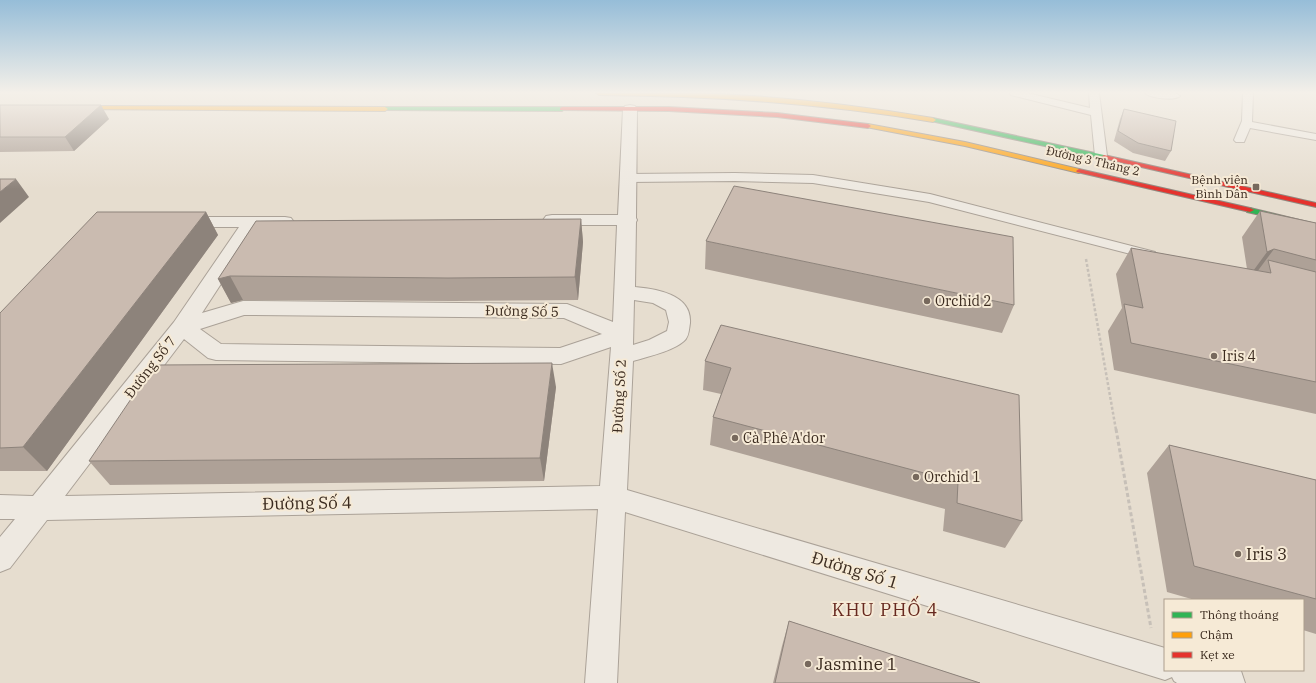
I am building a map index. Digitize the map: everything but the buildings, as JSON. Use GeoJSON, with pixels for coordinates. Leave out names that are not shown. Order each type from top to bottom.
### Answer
{"type":"FeatureCollection","features":[{"type":"Feature","properties":{"kind":"main road","name":"Đường 3 Tháng 2"},"geometry":{"type":"LineString","coordinates":[[856,125],[888,129],[965,144],[1316,226]]}},
{"type":"Feature","properties":{"kind":"main road","name":"Đường 3 Tháng 2"},"geometry":{"type":"LineString","coordinates":[[959,125],[1316,205]]}},
{"type":"Feature","properties":{"kind":"street","name":"Đường Số 2"},"geometry":{"type":"LineString","coordinates":[[602,683],[625,293],[630,125]]}},
{"type":"Feature","properties":{"kind":"street"},"geometry":{"type":"LineString","coordinates":[[536,220],[628,220]]}},
{"type":"Feature","properties":{"kind":"street"},"geometry":{"type":"LineString","coordinates":[[165,222],[300,222]]}},
{"type":"Feature","properties":{"kind":"street","name":"Đường Số 7"},"geometry":{"type":"LineString","coordinates":[[0,559],[182,327],[252,222]]}},
{"type":"Feature","properties":{"kind":"street"},"geometry":{"type":"LineString","coordinates":[[182,327],[216,352],[561,356],[622,345],[646,350],[662,344],[677,335],[680,324],[678,310],[670,302],[654,296],[625,293]]}},
{"type":"Feature","properties":{"kind":"street","name":"Đường Số 5"},"geometry":{"type":"LineString","coordinates":[[182,327],[243,308],[567,311],[622,345]]}},
{"type":"Feature","properties":{"kind":"street","name":"Đường Số 1"},"geometry":{"type":"LineString","coordinates":[[614,497],[1164,665]]}},
{"type":"Feature","properties":{"kind":"street","name":"Đường Số 4"},"geometry":{"type":"LineString","coordinates":[[0,507],[41,508],[614,497]]}},
{"type":"Feature","properties":{"kind":"lane"},"geometry":{"type":"LineString","coordinates":[[1097,125],[1101,156]]}},
{"type":"Feature","properties":{"kind":"lane"},"geometry":{"type":"LineString","coordinates":[[1240,140],[1246,125]]}},
{"type":"Feature","properties":{"kind":"lane"},"geometry":{"type":"LineString","coordinates":[[1251,125],[1316,137]]}},
{"type":"Feature","properties":{"kind":"lane"},"geometry":{"type":"LineString","coordinates":[[628,178],[735,177],[813,179],[930,198],[1159,258]]}},
{"type":"Feature","properties":{"kind":"path"},"geometry":{"type":"LineString","coordinates":[[1082,239],[1172,599]]}},
{"type":"Feature","properties":{"kind":"traffic: fast"},"geometry":{"type":"LineString","coordinates":[[956,125],[1104,157]]}},
{"type":"Feature","properties":{"kind":"traffic: fast"},"geometry":{"type":"LineString","coordinates":[[1250,210],[1316,226]]}},
{"type":"Feature","properties":{"kind":"traffic: slow"},"geometry":{"type":"LineString","coordinates":[[868,126],[965,144],[1079,171]]}},
{"type":"Feature","properties":{"kind":"traffic: jam"},"geometry":{"type":"LineString","coordinates":[[859,125],[868,126]]}},
{"type":"Feature","properties":{"kind":"traffic: jam"},"geometry":{"type":"LineString","coordinates":[[1104,157],[1316,205]]}},
{"type":"Feature","properties":{"kind":"traffic: jam"},"geometry":{"type":"LineString","coordinates":[[1079,171],[1250,210]]}},
{"type":"Feature","properties":{"kind":"place","name":"Bệnh viện Bình Dân"},"geometry":{"type":"Point","coordinates":[1256,187]}},
{"type":"Feature","properties":{"kind":"place","name":"Orchid 2"},"geometry":{"type":"Point","coordinates":[927,301]}},
{"type":"Feature","properties":{"kind":"place","name":"Iris 4"},"geometry":{"type":"Point","coordinates":[1214,356]}},
{"type":"Feature","properties":{"kind":"place","name":"Cà Phê A'dor"},"geometry":{"type":"Point","coordinates":[735,438]}},
{"type":"Feature","properties":{"kind":"place","name":"Orchid 1"},"geometry":{"type":"Point","coordinates":[916,477]}},
{"type":"Feature","properties":{"kind":"place","name":"Iris 3"},"geometry":{"type":"Point","coordinates":[1238,554]}},
{"type":"Feature","properties":{"kind":"place","name":"Jasmine 1"},"geometry":{"type":"Point","coordinates":[808,664]}},
{"type":"Feature","properties":{"kind":"district","name":"KHU PHỐ 4"},"geometry":{"type":"Point","coordinates":[885,610]}}]}
